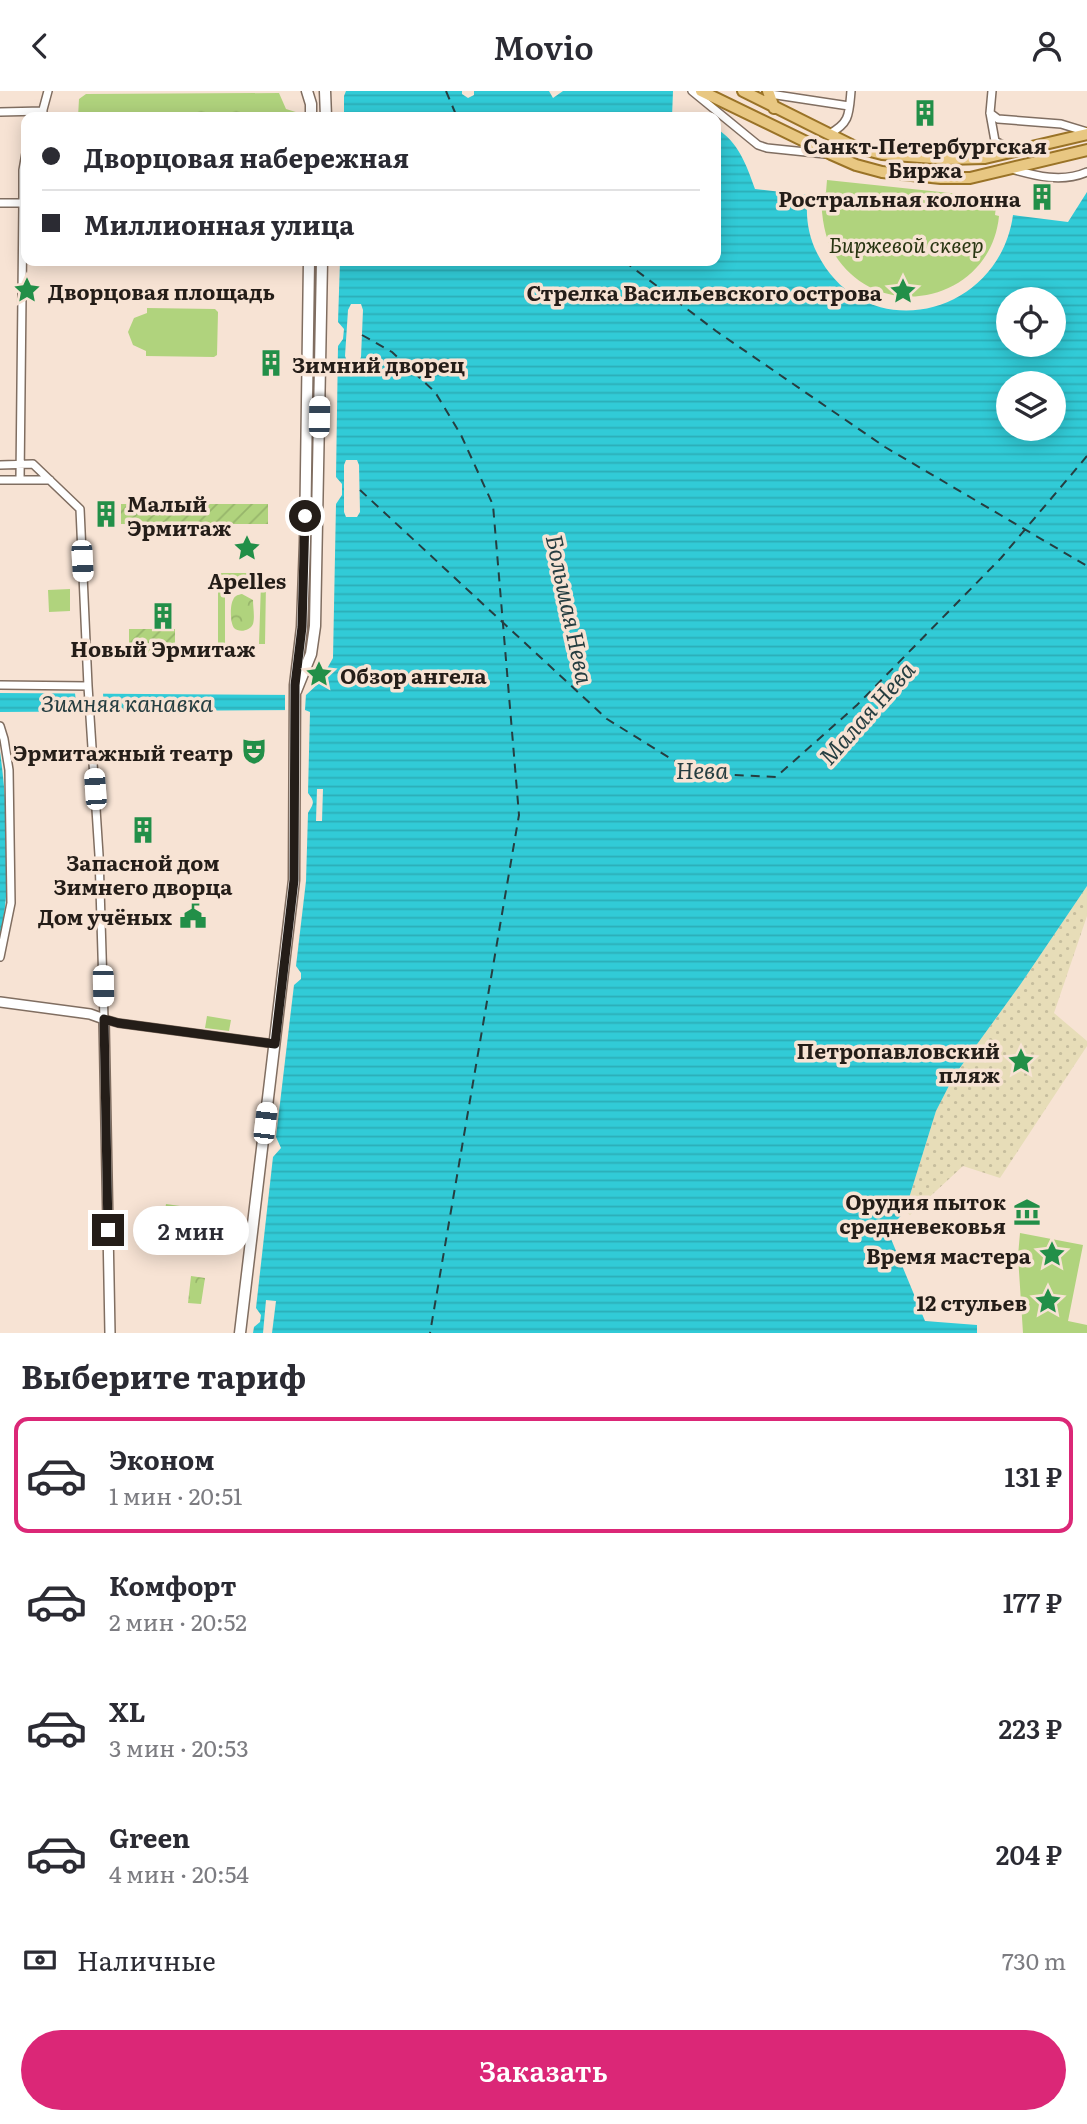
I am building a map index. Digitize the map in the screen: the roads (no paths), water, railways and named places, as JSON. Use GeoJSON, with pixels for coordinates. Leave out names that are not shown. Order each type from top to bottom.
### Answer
{"type":"FeatureCollection","features":[{"type":"Feature","properties":{"kind":"main road"},"geometry":{"type":"LineString","coordinates":[[307,91],[311,112]]}},
{"type":"Feature","properties":{"kind":"main road"},"geometry":{"type":"LineString","coordinates":[[325,91],[326,112]]}},
{"type":"Feature","properties":{"kind":"main road"},"geometry":{"type":"LineString","coordinates":[[701,91],[715,94],[831,154],[869,170],[941,178],[970,178],[1087,151]]}},
{"type":"Feature","properties":{"kind":"main road"},"geometry":{"type":"LineString","coordinates":[[743,91],[866,151],[883,154],[963,159],[994,157],[1087,133]]}},
{"type":"Feature","properties":{"kind":"main road"},"geometry":{"type":"LineString","coordinates":[[769,93],[774,108]]}},
{"type":"Feature","properties":{"kind":"main road"},"geometry":{"type":"LineString","coordinates":[[240,1333],[294,880],[295,711],[305,542],[309,266]]}},
{"type":"Feature","properties":{"kind":"main road"},"geometry":{"type":"LineString","coordinates":[[296,692],[311,655],[315,626],[322,266]]}},
{"type":"Feature","properties":{"kind":"street"},"geometry":{"type":"LineString","coordinates":[[42,112],[47,91]]}},
{"type":"Feature","properties":{"kind":"street"},"geometry":{"type":"LineString","coordinates":[[692,91],[718,110]]}},
{"type":"Feature","properties":{"kind":"street"},"geometry":{"type":"LineString","coordinates":[[829,134],[843,127],[851,91]]}},
{"type":"Feature","properties":{"kind":"street"},"geometry":{"type":"LineString","coordinates":[[992,91],[990,113],[995,141],[1015,151]]}},
{"type":"Feature","properties":{"kind":"street"},"geometry":{"type":"LineString","coordinates":[[769,93],[849,106]]}},
{"type":"Feature","properties":{"kind":"street"},"geometry":{"type":"LineString","coordinates":[[715,94],[718,110]]}},
{"type":"Feature","properties":{"kind":"street"},"geometry":{"type":"LineString","coordinates":[[0,112],[21,113]]}},
{"type":"Feature","properties":{"kind":"street"},"geometry":{"type":"LineString","coordinates":[[721,113],[750,140],[767,148],[831,154]]}},
{"type":"Feature","properties":{"kind":"street"},"geometry":{"type":"LineString","coordinates":[[990,113],[998,119],[1062,124],[1087,133]]}},
{"type":"Feature","properties":{"kind":"street"},"geometry":{"type":"LineString","coordinates":[[1010,169],[1034,176],[1061,178],[1087,172]]}},
{"type":"Feature","properties":{"kind":"street"},"geometry":{"type":"LineString","coordinates":[[0,203],[21,203]]}},
{"type":"Feature","properties":{"kind":"street"},"geometry":{"type":"LineString","coordinates":[[20,480],[22,266]]}},
{"type":"Feature","properties":{"kind":"street"},"geometry":{"type":"LineString","coordinates":[[0,465],[33,464],[80,509],[99,855],[110,1333]]}},
{"type":"Feature","properties":{"kind":"street"},"geometry":{"type":"LineString","coordinates":[[0,480],[50,480]]}},
{"type":"Feature","properties":{"kind":"street"},"geometry":{"type":"LineString","coordinates":[[0,685],[88,689]]}},
{"type":"Feature","properties":{"kind":"street"},"geometry":{"type":"LineString","coordinates":[[0,726],[9,769],[11,914],[0,957]]}},
{"type":"Feature","properties":{"kind":"street"},"geometry":{"type":"LineString","coordinates":[[0,1002],[90,1014],[118,1023],[275,1044]]}},
{"type":"Feature","properties":{"kind":"water"},"geometry":{"type":"Polygon","coordinates":[[[346,91],[462,91],[468,98],[474,95],[474,91],[549,91],[553,98],[563,91],[673,91],[672,112],[344,112],[346,91]]]}},
{"type":"Feature","properties":{"kind":"water","name":"Нева"},"geometry":{"type":"Polygon","coordinates":[[[721,132],[736,147],[755,189],[808,195],[807,217],[811,239],[817,253],[839,283],[866,302],[896,310],[928,308],[957,297],[983,277],[1003,250],[1013,215],[1068,222],[1087,192],[1087,886],[954,1076],[936,1111],[905,1211],[891,1227],[889,1234],[925,1321],[977,1325],[977,1333],[253,1333],[261,1315],[256,1308],[273,1157],[281,1148],[276,1137],[294,985],[301,979],[301,973],[296,966],[306,881],[308,813],[313,803],[308,793],[310,712],[0,712],[0,693],[306,695],[319,683],[333,658],[336,504],[342,495],[342,484],[336,477],[338,346],[343,339],[344,329],[338,322],[340,266],[721,266],[721,132]]]}},
{"type":"Feature","properties":{"kind":"water"},"geometry":{"type":"Polygon","coordinates":[[[0,751],[7,819],[8,868],[0,935],[0,751]]]}},
{"type":"Feature","properties":{"kind":"place","name":"Санкт-Петербургская Биржа"},"geometry":{"type":"Point","coordinates":[925,113]}},
{"type":"Feature","properties":{"kind":"place","name":"Ростральная колонна"},"geometry":{"type":"Point","coordinates":[1042,197]}},
{"type":"Feature","properties":{"kind":"place","name":"Дворцовая площадь"},"geometry":{"type":"Point","coordinates":[27,290]}},
{"type":"Feature","properties":{"kind":"place","name":"Стрелка Васильевского острова"},"geometry":{"type":"Point","coordinates":[903,291]}},
{"type":"Feature","properties":{"kind":"place","name":"Зимний дворец"},"geometry":{"type":"Point","coordinates":[271,363]}},
{"type":"Feature","properties":{"kind":"place","name":"Малый Эрмитаж"},"geometry":{"type":"Point","coordinates":[106,514]}},
{"type":"Feature","properties":{"kind":"place","name":"Apelles"},"geometry":{"type":"Point","coordinates":[247,548]}},
{"type":"Feature","properties":{"kind":"place","name":"Новый Эрмитаж"},"geometry":{"type":"Point","coordinates":[163,616]}},
{"type":"Feature","properties":{"kind":"place","name":"Обзор ангела"},"geometry":{"type":"Point","coordinates":[319,674]}},
{"type":"Feature","properties":{"kind":"place","name":"Эрмитажный театр"},"geometry":{"type":"Point","coordinates":[254,751]}},
{"type":"Feature","properties":{"kind":"place","name":"Запасной дом Зимнего дворца"},"geometry":{"type":"Point","coordinates":[143,830]}},
{"type":"Feature","properties":{"kind":"place","name":"Дом учёных"},"geometry":{"type":"Point","coordinates":[193,915]}},
{"type":"Feature","properties":{"kind":"place","name":"Петропавловский пляж"},"geometry":{"type":"Point","coordinates":[1021,1061]}},
{"type":"Feature","properties":{"kind":"place","name":"Орудия пыток средневековья"},"geometry":{"type":"Point","coordinates":[1027,1212]}},
{"type":"Feature","properties":{"kind":"place","name":"Время мастера"},"geometry":{"type":"Point","coordinates":[1052,1254]}},
{"type":"Feature","properties":{"kind":"place","name":"12 стульев"},"geometry":{"type":"Point","coordinates":[1048,1301]}},
{"type":"Feature","properties":{"kind":"park label","name":"Биржевой сквер"},"geometry":{"type":"Point","coordinates":[906,243]}},
{"type":"Feature","properties":{"kind":"water label","name":"Большая Нева"},"geometry":{"type":"Point","coordinates":[571,609]}},
{"type":"Feature","properties":{"kind":"water label","name":"Зимняя канавка"},"geometry":{"type":"Point","coordinates":[127,702]}},
{"type":"Feature","properties":{"kind":"water label","name":"Малая Нева"},"geometry":{"type":"Point","coordinates":[866,712]}}]}
